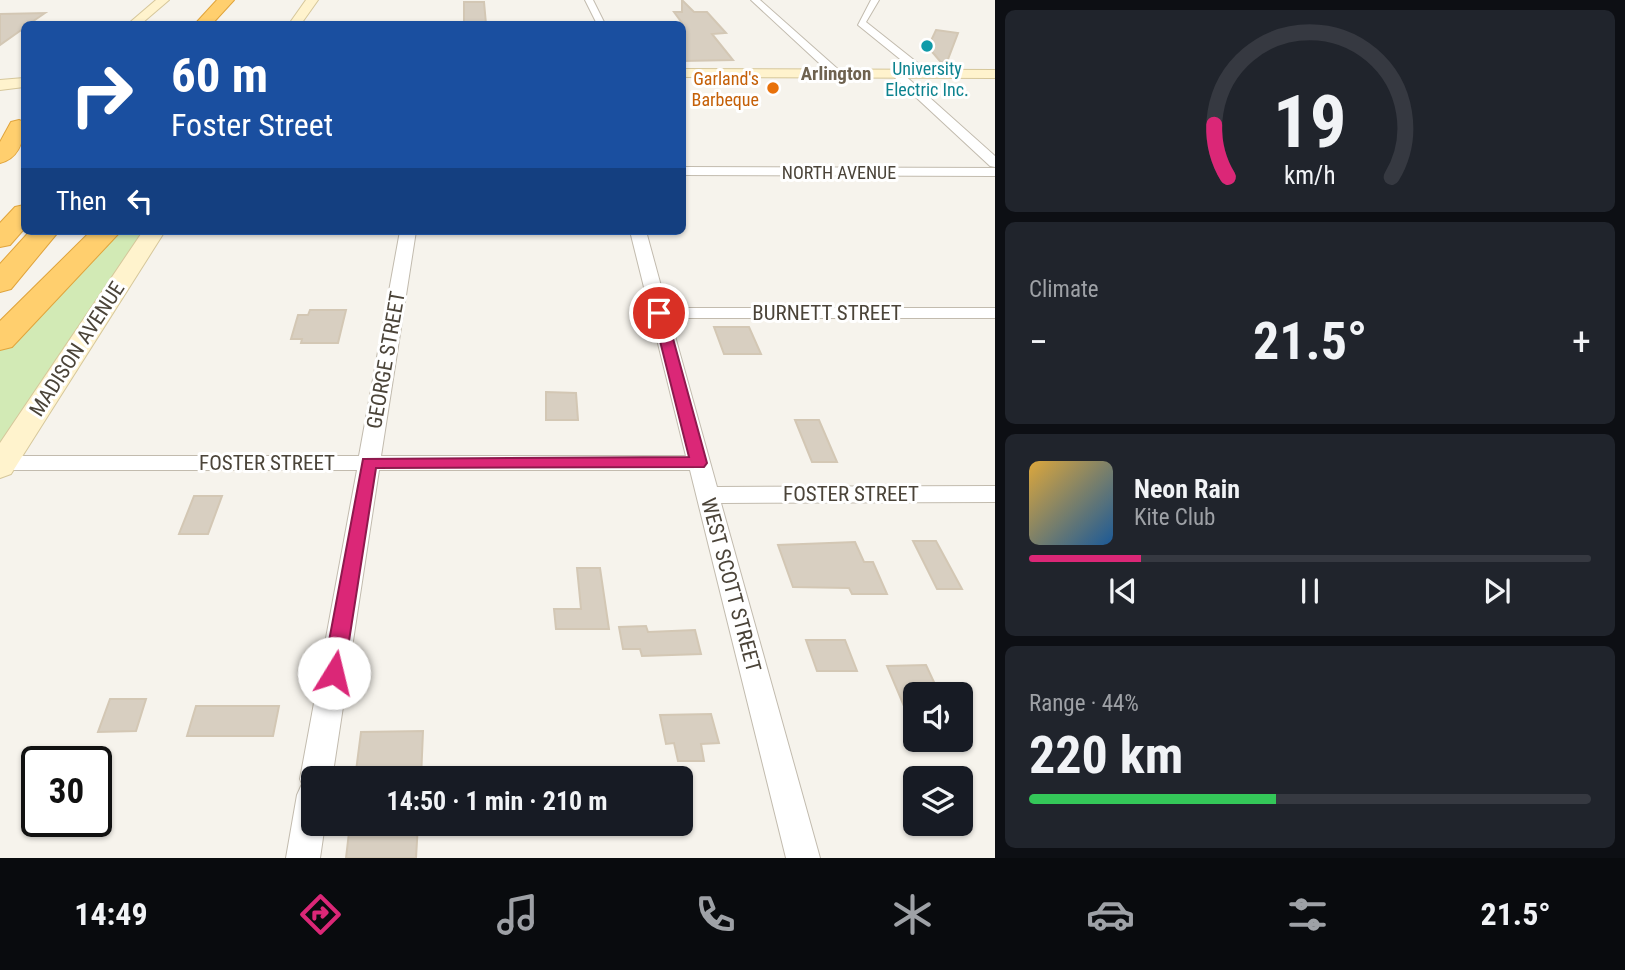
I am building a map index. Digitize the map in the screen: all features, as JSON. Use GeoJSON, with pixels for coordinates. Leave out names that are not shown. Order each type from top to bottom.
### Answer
{"type":"FeatureCollection","features":[{"type":"Feature","properties":{"kind":"highway"},"geometry":{"type":"LineString","coordinates":[[208,21],[233,4]]}},
{"type":"Feature","properties":{"kind":"highway"},"geometry":{"type":"LineString","coordinates":[[226,21],[233,4]]}},
{"type":"Feature","properties":{"kind":"highway"},"geometry":{"type":"LineString","coordinates":[[0,156],[13,141],[14,129]]}},
{"type":"Feature","properties":{"kind":"highway"},"geometry":{"type":"LineString","coordinates":[[0,239],[21,216]]}},
{"type":"Feature","properties":{"kind":"highway"},"geometry":{"type":"LineString","coordinates":[[0,283],[42,235]]}},
{"type":"Feature","properties":{"kind":"highway"},"geometry":{"type":"LineString","coordinates":[[0,340],[103,235]]}},
{"type":"Feature","properties":{"kind":"main road"},"geometry":{"type":"LineString","coordinates":[[138,21],[163,0]]}},
{"type":"Feature","properties":{"kind":"main road"},"geometry":{"type":"LineString","coordinates":[[297,21],[312,0]]}},
{"type":"Feature","properties":{"kind":"main road"},"geometry":{"type":"LineString","coordinates":[[686,72],[995,74]]}},
{"type":"Feature","properties":{"kind":"main road"},"geometry":{"type":"LineString","coordinates":[[0,85],[21,83]]}},
{"type":"Feature","properties":{"kind":"main road","name":"MADISON AVENUE"},"geometry":{"type":"LineString","coordinates":[[1,465],[151,235]]}},
{"type":"Feature","properties":{"kind":"street"},"geometry":{"type":"LineString","coordinates":[[589,0],[600,21]]}},
{"type":"Feature","properties":{"kind":"street"},"geometry":{"type":"LineString","coordinates":[[755,0],[836,73]]}},
{"type":"Feature","properties":{"kind":"street"},"geometry":{"type":"LineString","coordinates":[[875,0],[861,23],[925,74]]}},
{"type":"Feature","properties":{"kind":"street"},"geometry":{"type":"LineString","coordinates":[[897,74],[995,163]]}},
{"type":"Feature","properties":{"kind":"street","name":"NORTH AVENUE"},"geometry":{"type":"LineString","coordinates":[[686,172],[995,172]]}},
{"type":"Feature","properties":{"kind":"street","name":"GEORGE STREET"},"geometry":{"type":"LineString","coordinates":[[318,766],[407,235]]}},
{"type":"Feature","properties":{"kind":"street","name":"WEST SCOTT STREET"},"geometry":{"type":"LineString","coordinates":[[639,235],[803,858]]}},
{"type":"Feature","properties":{"kind":"street","name":"BURNETT STREET"},"geometry":{"type":"LineString","coordinates":[[659,313],[995,313]]}},
{"type":"Feature","properties":{"kind":"street","name":"FOSTER STREET"},"geometry":{"type":"LineString","coordinates":[[1,465],[699,463]]}},
{"type":"Feature","properties":{"kind":"street","name":"FOSTER STREET"},"geometry":{"type":"LineString","coordinates":[[707,495],[995,494]]}},
{"type":"Feature","properties":{"kind":"street"},"geometry":{"type":"LineString","coordinates":[[303,858],[306,836]]}},
{"type":"Feature","properties":{"kind":"green space"},"geometry":{"type":"Polygon","coordinates":[[[103,235],[151,235],[0,467],[0,340],[103,235]]]}},
{"type":"Feature","properties":{"kind":"building"},"geometry":{"type":"Polygon","coordinates":[[[682,0],[694,12],[707,12],[726,33],[712,34],[733,60],[686,61],[686,21],[681,21],[674,12],[682,12],[682,0]]]}},
{"type":"Feature","properties":{"kind":"building"},"geometry":{"type":"Polygon","coordinates":[[[464,2],[484,2],[486,21],[464,21],[464,2]]]}},
{"type":"Feature","properties":{"kind":"building"},"geometry":{"type":"Polygon","coordinates":[[[45,13],[33,21],[21,21],[21,30],[0,45],[0,14],[45,13]]]}},
{"type":"Feature","properties":{"kind":"building"},"geometry":{"type":"Polygon","coordinates":[[[936,30],[958,33],[945,67],[928,47],[936,30]]]}},
{"type":"Feature","properties":{"kind":"building"},"geometry":{"type":"Polygon","coordinates":[[[310,310],[346,310],[338,343],[301,343],[302,339],[291,339],[298,315],[308,315],[310,310]]]}},
{"type":"Feature","properties":{"kind":"building"},"geometry":{"type":"Polygon","coordinates":[[[714,327],[749,327],[761,354],[724,354],[714,327]]]}},
{"type":"Feature","properties":{"kind":"building"},"geometry":{"type":"Polygon","coordinates":[[[546,392],[576,393],[578,420],[546,420],[546,392]]]}},
{"type":"Feature","properties":{"kind":"building"},"geometry":{"type":"Polygon","coordinates":[[[795,420],[819,420],[837,462],[812,462],[795,420]]]}},
{"type":"Feature","properties":{"kind":"building"},"geometry":{"type":"Polygon","coordinates":[[[194,496],[222,496],[208,534],[179,534],[194,496]]]}},
{"type":"Feature","properties":{"kind":"building"},"geometry":{"type":"Polygon","coordinates":[[[913,541],[936,541],[962,589],[937,589],[913,541]]]}},
{"type":"Feature","properties":{"kind":"building"},"geometry":{"type":"Polygon","coordinates":[[[855,542],[864,562],[873,562],[887,594],[852,594],[849,588],[793,587],[778,545],[855,542]]]}},
{"type":"Feature","properties":{"kind":"building"},"geometry":{"type":"Polygon","coordinates":[[[577,568],[600,568],[609,629],[556,629],[554,609],[581,609],[577,568]]]}},
{"type":"Feature","properties":{"kind":"building"},"geometry":{"type":"Polygon","coordinates":[[[646,626],[648,632],[695,630],[701,654],[642,656],[640,649],[623,649],[619,627],[646,626]]]}},
{"type":"Feature","properties":{"kind":"building"},"geometry":{"type":"Polygon","coordinates":[[[806,640],[845,640],[857,671],[817,671],[806,640]]]}},
{"type":"Feature","properties":{"kind":"building"},"geometry":{"type":"Polygon","coordinates":[[[926,665],[934,682],[903,682],[903,704],[887,666],[926,665]]]}},
{"type":"Feature","properties":{"kind":"building"},"geometry":{"type":"Polygon","coordinates":[[[110,699],[146,699],[136,731],[98,732],[110,699]]]}},
{"type":"Feature","properties":{"kind":"building"},"geometry":{"type":"Polygon","coordinates":[[[196,706],[279,706],[273,736],[187,736],[196,706]]]}},
{"type":"Feature","properties":{"kind":"building"},"geometry":{"type":"Polygon","coordinates":[[[711,714],[719,743],[701,744],[704,761],[678,761],[674,743],[666,744],[660,715],[711,714]]]}},
{"type":"Feature","properties":{"kind":"building"},"geometry":{"type":"Polygon","coordinates":[[[423,731],[422,766],[357,766],[361,732],[423,731]]]}},
{"type":"Feature","properties":{"kind":"building"},"geometry":{"type":"Polygon","coordinates":[[[349,836],[417,836],[416,858],[346,858],[349,836]]]}},
{"type":"Feature","properties":{"kind":"place","name":"University Electric Inc."},"geometry":{"type":"Point","coordinates":[927,46]}},
{"type":"Feature","properties":{"kind":"place","name":"Garland's Barbeque"},"geometry":{"type":"Point","coordinates":[773,88]}},
{"type":"Feature","properties":{"kind":"district","name":"Arlington"},"geometry":{"type":"Point","coordinates":[836,73]}},
{"type":"Feature","properties":{"kind":"route"},"geometry":{"type":"LineString","coordinates":[[334,673],[369,463],[699,463],[659,313]]}}]}
